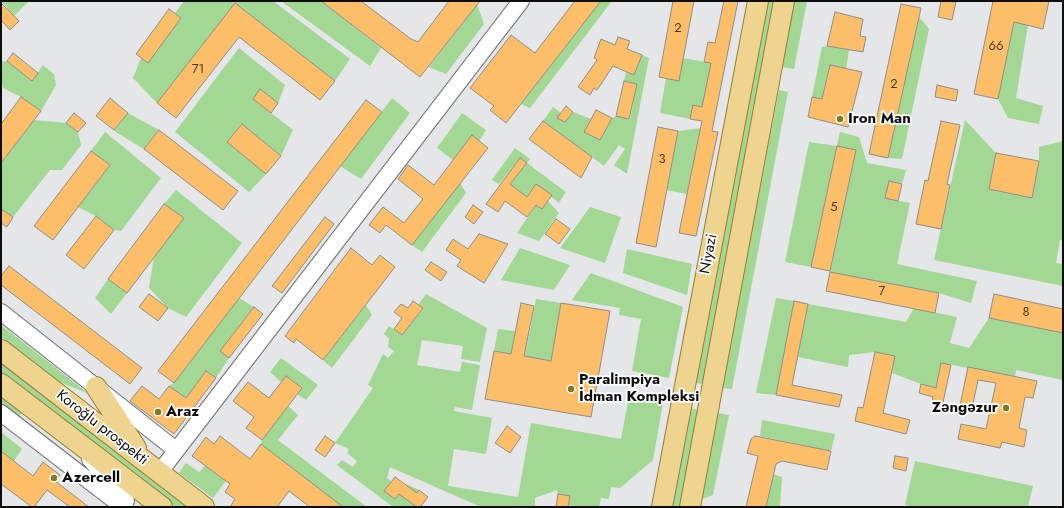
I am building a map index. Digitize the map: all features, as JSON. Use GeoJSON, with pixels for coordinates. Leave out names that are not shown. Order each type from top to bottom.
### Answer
{"type":"FeatureCollection","features":[{"type":"Feature","properties":{"kind":"main road","name":"Niyazi"},"geometry":{"type":"LineString","coordinates":[[662,507],[682,394],[758,1]]}},
{"type":"Feature","properties":{"kind":"main road"},"geometry":{"type":"LineString","coordinates":[[690,507],[784,1]]}},
{"type":"Feature","properties":{"kind":"main road","name":"Koroğlu prospekti"},"geometry":{"type":"LineString","coordinates":[[1,350],[204,507]]}},
{"type":"Feature","properties":{"kind":"main road","name":"Koroğlu prospekti"},"geometry":{"type":"LineString","coordinates":[[1,384],[156,502]]}},
{"type":"Feature","properties":{"kind":"main road"},"geometry":{"type":"LineString","coordinates":[[96,387],[152,467]]}},
{"type":"Feature","properties":{"kind":"main road"},"geometry":{"type":"LineString","coordinates":[[682,394],[709,399]]}},
{"type":"Feature","properties":{"kind":"street"},"geometry":{"type":"LineString","coordinates":[[152,467],[176,450],[522,1]]}},
{"type":"Feature","properties":{"kind":"street"},"geometry":{"type":"LineString","coordinates":[[1,312],[176,450]]}},
{"type":"Feature","properties":{"kind":"street"},"geometry":{"type":"LineString","coordinates":[[1,413],[123,507]]}},
{"type":"Feature","properties":{"kind":"street"},"geometry":{"type":"LineString","coordinates":[[72,438],[131,507]]}},
{"type":"Feature","properties":{"kind":"street"},"geometry":{"type":"LineString","coordinates":[[72,469],[111,483],[156,502]]}},
{"type":"Feature","properties":{"kind":"green space"},"geometry":{"type":"Polygon","coordinates":[[[1,1],[29,1],[14,16],[1,1]]]}},
{"type":"Feature","properties":{"kind":"green space"},"geometry":{"type":"Polygon","coordinates":[[[184,1],[231,1],[235,3],[157,103],[133,78],[141,58],[148,63],[181,18],[175,13],[184,1]]]}},
{"type":"Feature","properties":{"kind":"green space"},"geometry":{"type":"Polygon","coordinates":[[[237,1],[273,1],[350,59],[335,81],[235,3],[237,1]]]}},
{"type":"Feature","properties":{"kind":"green space"},"geometry":{"type":"Polygon","coordinates":[[[281,1],[321,1],[381,48],[370,66],[281,1]]]}},
{"type":"Feature","properties":{"kind":"green space"},"geometry":{"type":"Polygon","coordinates":[[[601,1],[612,1],[530,108],[521,104],[601,1]]]}},
{"type":"Feature","properties":{"kind":"green space"},"geometry":{"type":"Polygon","coordinates":[[[765,1],[775,1],[703,384],[693,382],[765,1]]]}},
{"type":"Feature","properties":{"kind":"green space"},"geometry":{"type":"Polygon","coordinates":[[[794,1],[807,1],[794,69],[782,67],[794,1]]]}},
{"type":"Feature","properties":{"kind":"green space"},"geometry":{"type":"Polygon","coordinates":[[[1018,1],[1028,25],[1016,98],[1043,106],[1039,124],[1008,118],[998,99],[1018,1]]]}},
{"type":"Feature","properties":{"kind":"green space"},"geometry":{"type":"Polygon","coordinates":[[[477,4],[484,24],[446,74],[429,67],[477,4]]]}},
{"type":"Feature","properties":{"kind":"green space"},"geometry":{"type":"Polygon","coordinates":[[[919,17],[929,29],[902,159],[888,158],[919,17]]]}},
{"type":"Feature","properties":{"kind":"green space"},"geometry":{"type":"Polygon","coordinates":[[[827,46],[849,50],[846,69],[830,65],[824,88],[839,103],[812,97],[822,47],[827,46]]]}},
{"type":"Feature","properties":{"kind":"green space"},"geometry":{"type":"Polygon","coordinates":[[[239,48],[285,85],[278,103],[261,90],[253,99],[293,130],[281,156],[242,124],[227,142],[266,174],[249,192],[175,132],[239,48]]]}},
{"type":"Feature","properties":{"kind":"green space"},"geometry":{"type":"Polygon","coordinates":[[[642,55],[649,58],[627,174],[614,165],[625,149],[619,145],[604,166],[543,121],[553,107],[568,118],[573,112],[591,119],[584,132],[600,140],[612,118],[616,116],[630,119],[637,84],[624,81],[626,72],[633,75],[642,55]]]}},
{"type":"Feature","properties":{"kind":"green space"},"geometry":{"type":"Polygon","coordinates":[[[683,58],[711,63],[702,107],[693,105],[690,119],[660,113],[666,78],[683,58]]]}},
{"type":"Feature","properties":{"kind":"green space"},"geometry":{"type":"Polygon","coordinates":[[[7,61],[32,81],[43,65],[54,74],[56,85],[41,111],[21,97],[3,88],[1,80],[1,62],[7,61]]]}},
{"type":"Feature","properties":{"kind":"green space"},"geometry":{"type":"Polygon","coordinates":[[[779,90],[788,92],[732,389],[722,388],[779,90]]]}},
{"type":"Feature","properties":{"kind":"green space"},"geometry":{"type":"Polygon","coordinates":[[[392,98],[410,113],[361,179],[340,166],[392,98]]]}},
{"type":"Feature","properties":{"kind":"green space"},"geometry":{"type":"Polygon","coordinates":[[[128,113],[159,130],[144,149],[114,131],[128,113]]]}},
{"type":"Feature","properties":{"kind":"green space"},"geometry":{"type":"Polygon","coordinates":[[[462,113],[486,130],[479,141],[472,135],[453,160],[437,148],[462,113]]]}},
{"type":"Feature","properties":{"kind":"green space"},"geometry":{"type":"Polygon","coordinates":[[[34,120],[66,123],[78,132],[81,145],[62,170],[50,170],[13,217],[1,209],[1,163],[34,120]]]}},
{"type":"Feature","properties":{"kind":"green space"},"geometry":{"type":"Polygon","coordinates":[[[965,120],[996,153],[989,189],[1032,198],[1039,161],[1039,147],[1063,141],[1063,241],[1060,240],[1056,263],[1063,264],[1063,286],[934,260],[965,120]]]}},
{"type":"Feature","properties":{"kind":"green space"},"geometry":{"type":"Polygon","coordinates":[[[701,128],[687,194],[666,190],[678,131],[701,128]]]}},
{"type":"Feature","properties":{"kind":"green space"},"geometry":{"type":"Polygon","coordinates":[[[105,132],[161,178],[121,231],[114,230],[96,216],[78,207],[110,165],[91,151],[105,132]]]}},
{"type":"Feature","properties":{"kind":"green space"},"geometry":{"type":"Polygon","coordinates":[[[840,132],[859,137],[867,163],[906,170],[902,184],[889,181],[885,198],[910,203],[897,264],[977,281],[971,303],[939,293],[830,272],[856,150],[837,146],[840,132]]]}},
{"type":"Feature","properties":{"kind":"green space"},"geometry":{"type":"Polygon","coordinates":[[[809,142],[837,146],[811,267],[785,262],[809,142]]]}},
{"type":"Feature","properties":{"kind":"green space"},"geometry":{"type":"Polygon","coordinates":[[[515,148],[530,159],[527,163],[520,158],[499,184],[492,180],[515,148]]]}},
{"type":"Feature","properties":{"kind":"green space"},"geometry":{"type":"Polygon","coordinates":[[[527,163],[566,192],[559,203],[536,184],[527,197],[521,193],[517,199],[506,190],[527,163]]]}},
{"type":"Feature","properties":{"kind":"green space"},"geometry":{"type":"Polygon","coordinates":[[[460,183],[466,193],[422,252],[412,245],[460,183]]]}},
{"type":"Feature","properties":{"kind":"green space"},"geometry":{"type":"Polygon","coordinates":[[[176,190],[242,243],[186,317],[168,308],[149,288],[154,256],[183,218],[164,204],[176,190]]]}},
{"type":"Feature","properties":{"kind":"green space"},"geometry":{"type":"Polygon","coordinates":[[[548,201],[559,213],[539,241],[517,233],[536,205],[542,209],[548,201]]]}},
{"type":"Feature","properties":{"kind":"green space"},"geometry":{"type":"Polygon","coordinates":[[[590,207],[621,217],[605,263],[560,248],[590,207]]]}},
{"type":"Feature","properties":{"kind":"green space"},"geometry":{"type":"Polygon","coordinates":[[[520,248],[570,265],[554,290],[501,280],[520,248]]]}},
{"type":"Feature","properties":{"kind":"green space"},"geometry":{"type":"Polygon","coordinates":[[[627,249],[692,264],[687,295],[623,273],[627,249]]]}},
{"type":"Feature","properties":{"kind":"green space"},"geometry":{"type":"Polygon","coordinates":[[[591,273],[683,307],[669,378],[632,371],[641,319],[619,315],[620,308],[572,300],[591,273]]]}},
{"type":"Feature","properties":{"kind":"green space"},"geometry":{"type":"Polygon","coordinates":[[[108,279],[127,293],[111,314],[95,298],[108,279]]]}},
{"type":"Feature","properties":{"kind":"green space"},"geometry":{"type":"Polygon","coordinates":[[[426,294],[487,328],[480,362],[461,359],[463,346],[422,340],[417,365],[460,372],[462,362],[480,365],[472,410],[455,407],[454,411],[492,418],[486,454],[454,449],[448,486],[518,497],[531,423],[621,439],[630,391],[664,397],[653,460],[620,488],[611,487],[609,499],[601,498],[599,507],[580,507],[568,505],[570,496],[558,494],[557,490],[535,498],[535,507],[481,507],[390,467],[387,478],[391,481],[384,491],[395,499],[406,484],[419,490],[410,502],[417,507],[393,507],[337,465],[342,460],[353,467],[357,461],[347,453],[349,449],[335,443],[373,388],[368,385],[383,354],[388,358],[394,351],[388,347],[389,339],[384,334],[389,326],[402,335],[423,309],[418,305],[426,294]]]}},
{"type":"Feature","properties":{"kind":"green space"},"geometry":{"type":"Polygon","coordinates":[[[239,298],[254,307],[220,351],[229,358],[216,378],[206,371],[186,398],[169,386],[174,383],[239,298]]]}},
{"type":"Feature","properties":{"kind":"green space"},"geometry":{"type":"Polygon","coordinates":[[[776,298],[794,301],[776,395],[756,393],[776,298]]]}},
{"type":"Feature","properties":{"kind":"green space"},"geometry":{"type":"Polygon","coordinates":[[[536,299],[561,303],[551,361],[494,351],[498,329],[515,331],[513,343],[527,346],[536,299]]]}},
{"type":"Feature","properties":{"kind":"green space"},"geometry":{"type":"Polygon","coordinates":[[[808,304],[906,322],[914,308],[957,317],[950,343],[969,348],[989,318],[1063,333],[1063,380],[1016,370],[1015,377],[942,363],[936,388],[892,373],[895,356],[875,352],[849,355],[848,367],[798,357],[808,304]]]}},
{"type":"Feature","properties":{"kind":"green space"},"geometry":{"type":"Polygon","coordinates":[[[366,305],[372,315],[332,368],[323,360],[366,305]]]}},
{"type":"Feature","properties":{"kind":"green space"},"geometry":{"type":"Polygon","coordinates":[[[1,325],[89,394],[60,382],[1,337],[1,325]]]}},
{"type":"Feature","properties":{"kind":"green space"},"geometry":{"type":"Polygon","coordinates":[[[281,358],[318,385],[306,400],[297,394],[301,388],[286,376],[281,382],[270,372],[281,358]]]}},
{"type":"Feature","properties":{"kind":"green space"},"geometry":{"type":"Polygon","coordinates":[[[1,363],[191,507],[176,507],[1,373],[1,363]]]}},
{"type":"Feature","properties":{"kind":"green space"},"geometry":{"type":"Polygon","coordinates":[[[1,395],[22,411],[19,418],[1,404],[1,395]]]}},
{"type":"Feature","properties":{"kind":"green space"},"geometry":{"type":"Polygon","coordinates":[[[288,406],[298,415],[278,440],[367,507],[343,507],[261,444],[262,440],[288,406]]]}},
{"type":"Feature","properties":{"kind":"green space"},"geometry":{"type":"Polygon","coordinates":[[[690,408],[698,410],[680,507],[671,507],[690,408]]]}},
{"type":"Feature","properties":{"kind":"green space"},"geometry":{"type":"Polygon","coordinates":[[[716,413],[729,415],[713,495],[699,500],[716,413]]]}},
{"type":"Feature","properties":{"kind":"green space"},"geometry":{"type":"Polygon","coordinates":[[[762,420],[835,434],[831,451],[760,436],[762,420]]]}},
{"type":"Feature","properties":{"kind":"green space"},"geometry":{"type":"Polygon","coordinates":[[[1,432],[22,449],[14,461],[1,451],[1,432]]]}},
{"type":"Feature","properties":{"kind":"green space"},"geometry":{"type":"Polygon","coordinates":[[[915,461],[1033,486],[1028,507],[916,507],[905,505],[915,461]]]}},
{"type":"Feature","properties":{"kind":"green space"},"geometry":{"type":"Polygon","coordinates":[[[186,463],[199,472],[205,466],[226,481],[213,498],[179,473],[186,463]]]}},
{"type":"Feature","properties":{"kind":"green space"},"geometry":{"type":"Polygon","coordinates":[[[773,474],[782,477],[780,507],[766,507],[773,474]]]}},
{"type":"Feature","properties":{"kind":"building"},"geometry":{"type":"Polygon","coordinates":[[[321,1],[361,1],[411,39],[418,42],[449,1],[480,1],[420,77],[321,1]]]}},
{"type":"Feature","properties":{"kind":"building"},"geometry":{"type":"Polygon","coordinates":[[[575,1],[601,1],[506,123],[490,110],[494,106],[470,88],[511,35],[535,53],[575,1]]]}},
{"type":"Feature","properties":{"kind":"building"},"geometry":{"type":"Polygon","coordinates":[[[673,1],[694,1],[679,81],[659,77],[673,1]]]}},
{"type":"Feature","properties":{"kind":"building"},"geometry":{"type":"Polygon","coordinates":[[[724,1],[738,1],[712,131],[718,132],[696,236],[679,233],[702,121],[690,119],[693,105],[702,107],[711,63],[704,62],[708,42],[715,43],[724,1]]]}},
{"type":"Feature","properties":{"kind":"building"},"geometry":{"type":"Polygon","coordinates":[[[941,1],[956,2],[952,20],[938,17],[941,1]]]}},
{"type":"Feature","properties":{"kind":"building"},"geometry":{"type":"Polygon","coordinates":[[[993,1],[1049,1],[1043,29],[1014,22],[998,99],[974,94],[993,1]]]}},
{"type":"Feature","properties":{"kind":"building"},"geometry":{"type":"Polygon","coordinates":[[[1,3],[19,21],[10,30],[1,20],[1,3]]]}},
{"type":"Feature","properties":{"kind":"building"},"geometry":{"type":"Polygon","coordinates":[[[235,3],[335,81],[320,100],[239,37],[176,118],[157,103],[235,3]]]}},
{"type":"Feature","properties":{"kind":"building"},"geometry":{"type":"Polygon","coordinates":[[[901,4],[921,8],[888,158],[869,154],[901,4]]]}},
{"type":"Feature","properties":{"kind":"building"},"geometry":{"type":"Polygon","coordinates":[[[169,9],[181,18],[148,63],[136,54],[169,9]]]}},
{"type":"Feature","properties":{"kind":"building"},"geometry":{"type":"Polygon","coordinates":[[[835,12],[863,19],[860,36],[866,37],[863,52],[827,46],[835,12]]]}},
{"type":"Feature","properties":{"kind":"building"},"geometry":{"type":"Polygon","coordinates":[[[618,37],[630,41],[627,49],[642,55],[634,75],[613,66],[597,90],[594,88],[590,95],[578,87],[597,60],[594,58],[601,39],[615,45],[618,37]]]}},
{"type":"Feature","properties":{"kind":"building"},"geometry":{"type":"Polygon","coordinates":[[[13,53],[38,73],[32,81],[7,61],[13,53]]]}},
{"type":"Feature","properties":{"kind":"building"},"geometry":{"type":"Polygon","coordinates":[[[830,65],[862,72],[848,127],[808,117],[812,97],[822,99],[830,65]]]}},
{"type":"Feature","properties":{"kind":"building"},"geometry":{"type":"Polygon","coordinates":[[[624,81],[637,84],[629,119],[616,116],[624,81]]]}},
{"type":"Feature","properties":{"kind":"building"},"geometry":{"type":"Polygon","coordinates":[[[937,85],[958,90],[956,101],[935,97],[937,85]]]}},
{"type":"Feature","properties":{"kind":"building"},"geometry":{"type":"Polygon","coordinates":[[[260,89],[278,103],[271,113],[253,99],[260,89]]]}},
{"type":"Feature","properties":{"kind":"building"},"geometry":{"type":"Polygon","coordinates":[[[21,97],[41,111],[1,163],[1,124],[21,97]]]}},
{"type":"Feature","properties":{"kind":"building"},"geometry":{"type":"Polygon","coordinates":[[[110,98],[128,113],[114,130],[96,116],[110,98]]]}},
{"type":"Feature","properties":{"kind":"building"},"geometry":{"type":"Polygon","coordinates":[[[366,100],[382,112],[174,383],[158,371],[366,100]]]}},
{"type":"Feature","properties":{"kind":"building"},"geometry":{"type":"Polygon","coordinates":[[[566,106],[573,112],[565,122],[557,118],[566,106]]]}},
{"type":"Feature","properties":{"kind":"building"},"geometry":{"type":"Polygon","coordinates":[[[596,110],[612,118],[600,140],[584,132],[596,110]]]}},
{"type":"Feature","properties":{"kind":"building"},"geometry":{"type":"Polygon","coordinates":[[[74,113],[86,123],[78,132],[66,123],[74,113]]]}},
{"type":"Feature","properties":{"kind":"building"},"geometry":{"type":"Polygon","coordinates":[[[543,121],[592,157],[581,178],[529,139],[543,121]]]}},
{"type":"Feature","properties":{"kind":"building"},"geometry":{"type":"Polygon","coordinates":[[[941,121],[960,125],[947,184],[950,185],[941,229],[916,224],[925,180],[928,181],[941,121]]]}},
{"type":"Feature","properties":{"kind":"building"},"geometry":{"type":"Polygon","coordinates":[[[242,124],[281,156],[266,174],[227,142],[242,124]]]}},
{"type":"Feature","properties":{"kind":"building"},"geometry":{"type":"Polygon","coordinates":[[[658,127],[678,131],[656,247],[636,243],[658,127]]]}},
{"type":"Feature","properties":{"kind":"building"},"geometry":{"type":"Polygon","coordinates":[[[159,130],[238,191],[223,210],[144,149],[159,130]]]}},
{"type":"Feature","properties":{"kind":"building"},"geometry":{"type":"Polygon","coordinates":[[[472,135],[488,148],[412,245],[386,225],[380,233],[369,225],[383,207],[404,223],[423,199],[398,179],[408,165],[434,185],[472,135]]]}},
{"type":"Feature","properties":{"kind":"building"},"geometry":{"type":"Polygon","coordinates":[[[837,146],[856,150],[830,271],[811,267],[837,146]]]}},
{"type":"Feature","properties":{"kind":"building"},"geometry":{"type":"Polygon","coordinates":[[[91,151],[110,165],[53,240],[34,226],[91,151]]]}},
{"type":"Feature","properties":{"kind":"building"},"geometry":{"type":"Polygon","coordinates":[[[996,153],[1039,161],[1032,198],[989,189],[996,153]]]}},
{"type":"Feature","properties":{"kind":"building"},"geometry":{"type":"Polygon","coordinates":[[[520,158],[527,163],[510,184],[527,197],[536,184],[552,195],[542,209],[536,205],[527,217],[505,201],[498,212],[486,204],[520,158]]]}},
{"type":"Feature","properties":{"kind":"building"},"geometry":{"type":"Polygon","coordinates":[[[889,181],[902,184],[898,201],[885,198],[889,181]]]}},
{"type":"Feature","properties":{"kind":"building"},"geometry":{"type":"Polygon","coordinates":[[[164,204],[184,218],[127,293],[108,279],[164,204]]]}},
{"type":"Feature","properties":{"kind":"building"},"geometry":{"type":"Polygon","coordinates":[[[473,205],[483,212],[474,224],[465,217],[473,205]]]}},
{"type":"Feature","properties":{"kind":"building"},"geometry":{"type":"Polygon","coordinates":[[[1,209],[13,217],[7,227],[1,223],[1,209]]]}},
{"type":"Feature","properties":{"kind":"building"},"geometry":{"type":"Polygon","coordinates":[[[96,216],[114,230],[84,269],[66,255],[96,216]]]}},
{"type":"Feature","properties":{"kind":"building"},"geometry":{"type":"Polygon","coordinates":[[[325,217],[334,224],[282,293],[272,286],[325,217]]]}},
{"type":"Feature","properties":{"kind":"building"},"geometry":{"type":"Polygon","coordinates":[[[556,219],[570,229],[559,244],[545,234],[556,219]]]}},
{"type":"Feature","properties":{"kind":"building"},"geometry":{"type":"Polygon","coordinates":[[[479,234],[508,244],[484,283],[457,266],[461,260],[446,250],[453,239],[468,249],[479,234]]]}},
{"type":"Feature","properties":{"kind":"building"},"geometry":{"type":"Polygon","coordinates":[[[351,248],[372,265],[380,255],[395,267],[323,360],[296,339],[294,343],[285,336],[351,248]]]}},
{"type":"Feature","properties":{"kind":"building"},"geometry":{"type":"Polygon","coordinates":[[[431,262],[447,272],[441,281],[425,270],[431,262]]]}},
{"type":"Feature","properties":{"kind":"building"},"geometry":{"type":"Polygon","coordinates":[[[9,266],[142,368],[130,384],[1,285],[1,276],[9,266]]]}},
{"type":"Feature","properties":{"kind":"building"},"geometry":{"type":"Polygon","coordinates":[[[830,272],[939,293],[935,313],[826,291],[830,272]]]}},
{"type":"Feature","properties":{"kind":"building"},"geometry":{"type":"Polygon","coordinates":[[[149,294],[168,308],[158,321],[139,307],[149,294]]]}},
{"type":"Feature","properties":{"kind":"building"},"geometry":{"type":"Polygon","coordinates":[[[994,294],[1063,309],[1063,333],[989,318],[994,294]]]}},
{"type":"Feature","properties":{"kind":"building"},"geometry":{"type":"Polygon","coordinates":[[[413,301],[423,308],[402,335],[394,329],[402,318],[394,312],[401,304],[408,308],[413,301]]]}},
{"type":"Feature","properties":{"kind":"building"},"geometry":{"type":"Polygon","coordinates":[[[794,301],[808,304],[792,385],[842,395],[839,407],[776,395],[794,301]]]}},
{"type":"Feature","properties":{"kind":"building"},"geometry":{"type":"Polygon","coordinates":[[[521,303],[534,306],[524,356],[551,361],[561,303],[610,311],[591,417],[485,399],[494,351],[511,354],[521,303]]]}},
{"type":"Feature","properties":{"kind":"building"},"geometry":{"type":"Polygon","coordinates":[[[254,307],[263,314],[229,358],[220,351],[254,307]]]}},
{"type":"Feature","properties":{"kind":"building"},"geometry":{"type":"Polygon","coordinates":[[[875,352],[895,356],[883,413],[910,420],[906,434],[855,421],[858,407],[863,408],[875,352]]]}},
{"type":"Feature","properties":{"kind":"building"},"geometry":{"type":"Polygon","coordinates":[[[941,363],[951,365],[942,407],[932,405],[933,397],[919,393],[921,384],[936,388],[941,363]]]}},
{"type":"Feature","properties":{"kind":"building"},"geometry":{"type":"Polygon","coordinates":[[[968,367],[1037,381],[1033,398],[1025,397],[1019,428],[1027,430],[1024,447],[1002,442],[1000,448],[958,439],[961,424],[986,429],[996,383],[978,380],[971,413],[959,410],[968,367]]]}},
{"type":"Feature","properties":{"kind":"building"},"geometry":{"type":"Polygon","coordinates":[[[206,371],[216,378],[174,434],[130,401],[142,386],[159,399],[169,386],[186,398],[206,371]]]}},
{"type":"Feature","properties":{"kind":"building"},"geometry":{"type":"Polygon","coordinates":[[[286,376],[302,388],[262,440],[246,428],[254,417],[233,401],[248,382],[269,398],[286,376]]]}},
{"type":"Feature","properties":{"kind":"building"},"geometry":{"type":"Polygon","coordinates":[[[507,426],[521,437],[510,453],[495,443],[507,426]]]}},
{"type":"Feature","properties":{"kind":"building"},"geometry":{"type":"Polygon","coordinates":[[[220,436],[250,459],[261,444],[343,507],[310,507],[289,491],[277,507],[230,507],[235,499],[225,492],[230,484],[192,456],[206,437],[214,444],[220,436]]]}},
{"type":"Feature","properties":{"kind":"building"},"geometry":{"type":"Polygon","coordinates":[[[325,436],[335,443],[325,457],[315,450],[325,436]]]}},
{"type":"Feature","properties":{"kind":"building"},"geometry":{"type":"Polygon","coordinates":[[[755,436],[831,451],[827,470],[782,461],[776,464],[766,507],[746,507],[758,456],[747,453],[751,439],[755,436]]]}},
{"type":"Feature","properties":{"kind":"building"},"geometry":{"type":"Polygon","coordinates":[[[1,451],[33,476],[43,462],[60,475],[55,481],[89,507],[70,507],[47,490],[34,507],[32,507],[1,484],[1,451]]]}},
{"type":"Feature","properties":{"kind":"building"},"geometry":{"type":"Polygon","coordinates":[[[895,456],[908,458],[906,471],[893,468],[895,456]]]}},
{"type":"Feature","properties":{"kind":"building"},"geometry":{"type":"Polygon","coordinates":[[[395,477],[417,493],[419,490],[428,497],[420,507],[417,507],[399,494],[395,499],[384,491],[395,477]]]}},
{"type":"Feature","properties":{"kind":"building"},"geometry":{"type":"Polygon","coordinates":[[[558,494],[570,496],[568,507],[556,507],[558,494]]]}},
{"type":"Feature","properties":{"kind":"place","name":"Iron Man"},"geometry":{"type":"Point","coordinates":[840,119]}},
{"type":"Feature","properties":{"kind":"place","name":"Paralimpiya İdman Kompleksi"},"geometry":{"type":"Point","coordinates":[571,389]}},
{"type":"Feature","properties":{"kind":"place","name":"Zəngəzur"},"geometry":{"type":"Point","coordinates":[1006,408]}},
{"type":"Feature","properties":{"kind":"place","name":"Araz"},"geometry":{"type":"Point","coordinates":[158,412]}},
{"type":"Feature","properties":{"kind":"place","name":"Azercell"},"geometry":{"type":"Point","coordinates":[54,478]}}]}
